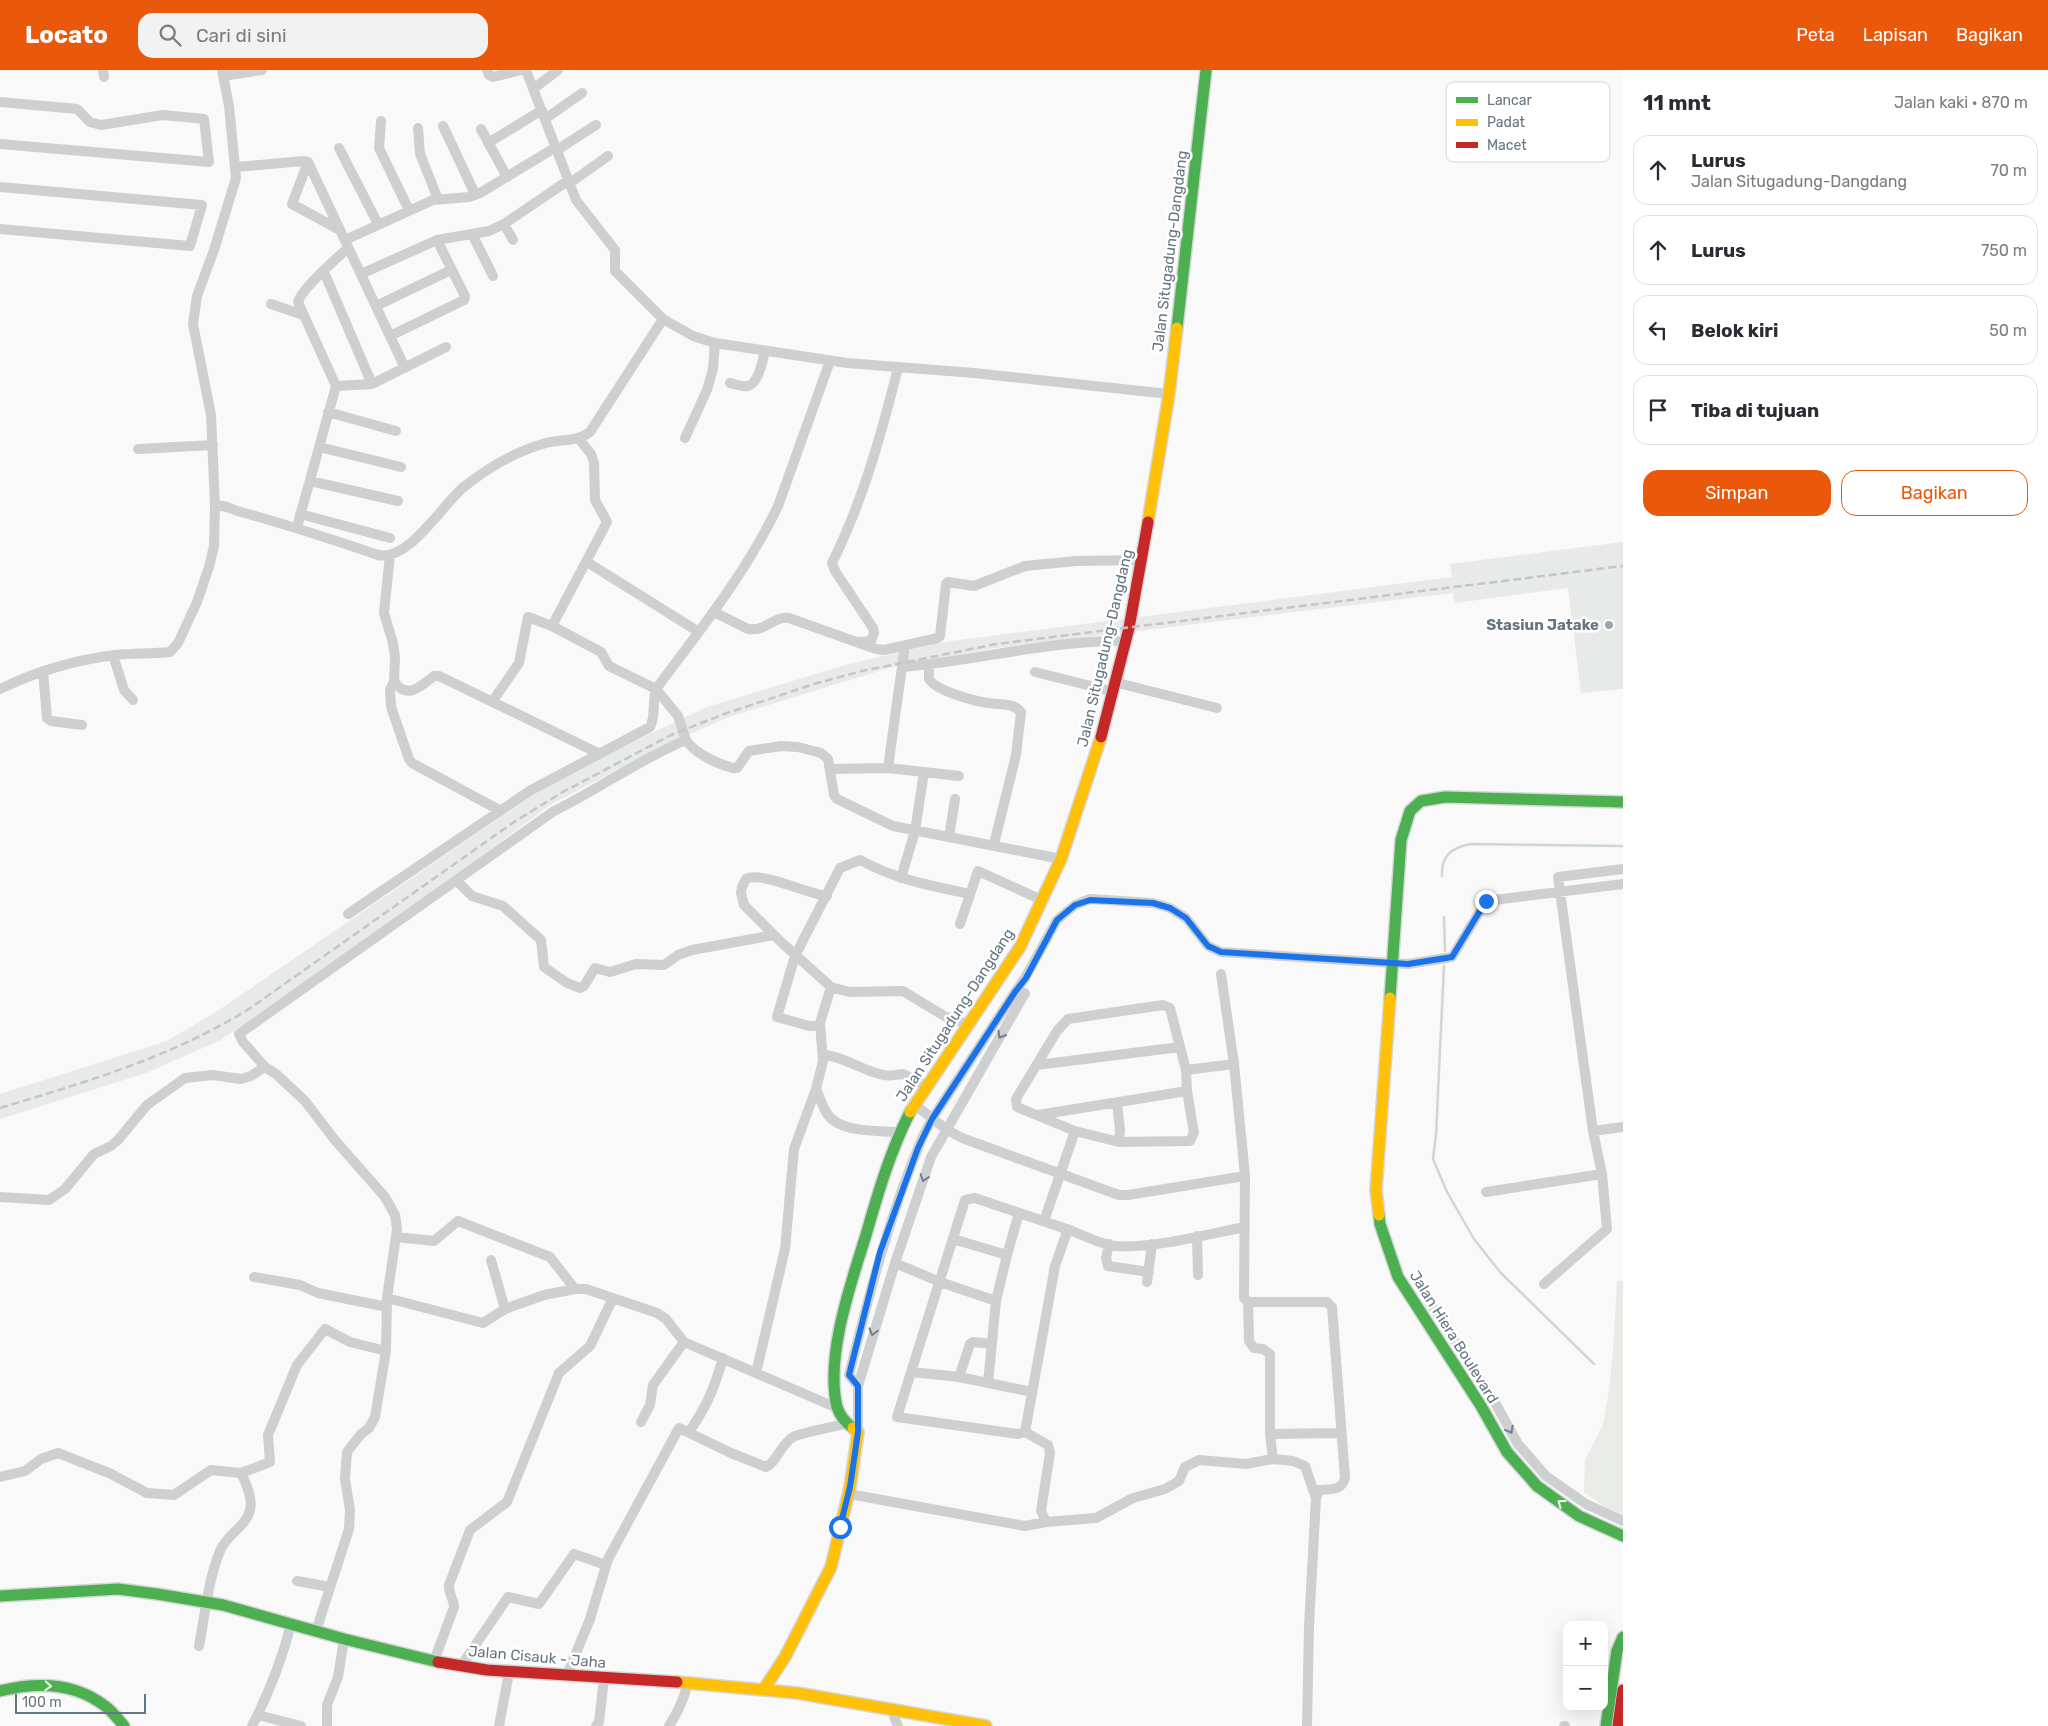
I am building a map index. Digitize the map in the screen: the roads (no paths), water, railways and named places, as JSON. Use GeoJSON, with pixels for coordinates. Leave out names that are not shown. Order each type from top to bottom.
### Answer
{"type":"FeatureCollection","features":[{"type":"Feature","properties":{"kind":"main road","name":"Jalan Situgadung-Dangdang"},"geometry":{"type":"LineString","coordinates":[[858,1432],[848,1424],[837,1408],[834,1372],[841,1325],[854,1273],[883,1177],[899,1132],[915,1105],[1020,947],[1061,859],[1096,755],[1125,641],[1142,560],[1169,394],[1206,70]]}},
{"type":"Feature","properties":{"kind":"main road","name":"Jalan Hiera Boulevard"},"geometry":{"type":"LineString","coordinates":[[1623,802],[1445,796],[1421,801],[1410,811],[1401,840],[1376,1190],[1380,1224],[1398,1277],[1481,1406],[1507,1452],[1537,1486],[1579,1516],[1623,1536]]}},
{"type":"Feature","properties":{"kind":"main road"},"geometry":{"type":"LineString","coordinates":[[764,1689],[785,1657],[831,1567],[849,1494],[858,1432]]}},
{"type":"Feature","properties":{"kind":"main road"},"geometry":{"type":"LineString","coordinates":[[1603,1527],[1623,1545]]}},
{"type":"Feature","properties":{"kind":"main road","name":"Jalan Cisauk - Jaha"},"geometry":{"type":"LineString","coordinates":[[0,1596],[118,1589],[223,1605],[344,1639],[461,1666],[508,1673],[567,1675],[764,1689],[826,1697],[892,1711],[986,1726]]}},
{"type":"Feature","properties":{"kind":"main road"},"geometry":{"type":"LineString","coordinates":[[1606,1726],[1617,1651],[1623,1637]]}},
{"type":"Feature","properties":{"kind":"main road"},"geometry":{"type":"LineString","coordinates":[[1,1697],[25,1685],[55,1686],[81,1692],[106,1706],[124,1726]]}},
{"type":"Feature","properties":{"kind":"main road"},"geometry":{"type":"LineString","coordinates":[[1618,1726],[1623,1690]]}},
{"type":"Feature","properties":{"kind":"main road"},"geometry":{"type":"LineString","coordinates":[[1,1697],[27,1696],[61,1699]]}},
{"type":"Feature","properties":{"kind":"street"},"geometry":{"type":"LineString","coordinates":[[0,689],[43,671],[72,662],[113,655],[170,652],[178,643],[198,602],[214,546],[215,506],[210,404],[193,324],[195,307],[236,178],[229,106],[222,73],[262,70]]}},
{"type":"Feature","properties":{"kind":"street"},"geometry":{"type":"LineString","coordinates":[[487,70],[489,76],[494,77],[522,70],[528,73],[576,200],[615,250],[615,271],[663,319],[693,336],[715,343],[830,361],[984,374],[1169,394]]}},
{"type":"Feature","properties":{"kind":"street"},"geometry":{"type":"LineString","coordinates":[[533,89],[558,70]]}},
{"type":"Feature","properties":{"kind":"street"},"geometry":{"type":"LineString","coordinates":[[488,143],[582,93]]}},
{"type":"Feature","properties":{"kind":"street"},"geometry":{"type":"LineString","coordinates":[[0,102],[77,109],[90,122],[101,125],[163,114],[204,119],[210,162],[0,144]]}},
{"type":"Feature","properties":{"kind":"street"},"geometry":{"type":"LineString","coordinates":[[381,121],[380,148],[409,210]]}},
{"type":"Feature","properties":{"kind":"street"},"geometry":{"type":"LineString","coordinates":[[297,527],[336,386],[303,315],[298,302],[300,297],[324,272],[346,244],[378,224],[438,199],[475,194],[596,125]]}},
{"type":"Feature","properties":{"kind":"street"},"geometry":{"type":"LineString","coordinates":[[443,126],[475,194]]}},
{"type":"Feature","properties":{"kind":"street"},"geometry":{"type":"LineString","coordinates":[[418,128],[420,154],[438,199]]}},
{"type":"Feature","properties":{"kind":"street"},"geometry":{"type":"LineString","coordinates":[[481,129],[507,177]]}},
{"type":"Feature","properties":{"kind":"street"},"geometry":{"type":"LineString","coordinates":[[339,148],[378,224]]}},
{"type":"Feature","properties":{"kind":"street"},"geometry":{"type":"LineString","coordinates":[[361,274],[437,240],[489,231],[504,224],[608,156]]}},
{"type":"Feature","properties":{"kind":"street"},"geometry":{"type":"LineString","coordinates":[[236,167],[308,162]]}},
{"type":"Feature","properties":{"kind":"street"},"geometry":{"type":"LineString","coordinates":[[308,162],[405,368]]}},
{"type":"Feature","properties":{"kind":"street"},"geometry":{"type":"LineString","coordinates":[[308,162],[292,204],[340,230]]}},
{"type":"Feature","properties":{"kind":"street"},"geometry":{"type":"LineString","coordinates":[[0,187],[202,205],[190,246],[0,229]]}},
{"type":"Feature","properties":{"kind":"street"},"geometry":{"type":"LineString","coordinates":[[504,224],[513,240]]}},
{"type":"Feature","properties":{"kind":"street"},"geometry":{"type":"LineString","coordinates":[[472,234],[493,276]]}},
{"type":"Feature","properties":{"kind":"street"},"geometry":{"type":"LineString","coordinates":[[390,336],[464,300],[465,296],[437,240]]}},
{"type":"Feature","properties":{"kind":"street"},"geometry":{"type":"LineString","coordinates":[[376,306],[452,270]]}},
{"type":"Feature","properties":{"kind":"street"},"geometry":{"type":"LineString","coordinates":[[324,272],[372,384]]}},
{"type":"Feature","properties":{"kind":"street"},"geometry":{"type":"LineString","coordinates":[[271,304],[303,315]]}},
{"type":"Feature","properties":{"kind":"street"},"geometry":{"type":"LineString","coordinates":[[215,506],[224,505],[237,512],[297,527],[378,555],[396,554],[428,526],[454,495],[475,478],[508,458],[534,447],[556,441],[579,439],[590,432],[663,319]]}},
{"type":"Feature","properties":{"kind":"street"},"geometry":{"type":"LineString","coordinates":[[685,438],[707,390],[712,374],[715,343]]}},
{"type":"Feature","properties":{"kind":"street"},"geometry":{"type":"LineString","coordinates":[[336,386],[372,384],[446,347]]}},
{"type":"Feature","properties":{"kind":"street"},"geometry":{"type":"LineString","coordinates":[[730,383],[751,385],[755,381],[765,351]]}},
{"type":"Feature","properties":{"kind":"street"},"geometry":{"type":"LineString","coordinates":[[348,914],[531,790],[650,727],[656,689],[714,612],[754,552],[778,506],[830,361]]}},
{"type":"Feature","properties":{"kind":"street"},"geometry":{"type":"LineString","coordinates":[[858,642],[871,641],[874,633],[873,628],[835,571],[832,563],[850,527],[861,498],[898,368]]}},
{"type":"Feature","properties":{"kind":"street"},"geometry":{"type":"LineString","coordinates":[[328,412],[396,431]]}},
{"type":"Feature","properties":{"kind":"street"},"geometry":{"type":"LineString","coordinates":[[552,626],[607,522],[595,500],[594,463],[591,454],[579,439]]}},
{"type":"Feature","properties":{"kind":"street"},"geometry":{"type":"LineString","coordinates":[[138,449],[213,445]]}},
{"type":"Feature","properties":{"kind":"street"},"geometry":{"type":"LineString","coordinates":[[319,447],[401,467]]}},
{"type":"Feature","properties":{"kind":"street"},"geometry":{"type":"LineString","coordinates":[[310,481],[398,501]]}},
{"type":"Feature","properties":{"kind":"street"},"geometry":{"type":"LineString","coordinates":[[300,514],[390,538]]}},
{"type":"Feature","properties":{"kind":"street"},"geometry":{"type":"LineString","coordinates":[[390,555],[384,613],[394,649],[394,681],[390,690],[391,707],[409,759],[412,763],[501,811]]}},
{"type":"Feature","properties":{"kind":"street"},"geometry":{"type":"LineString","coordinates":[[714,612],[748,629],[764,628],[785,617],[880,650],[938,638],[940,636],[946,584],[948,582],[974,586],[1025,566],[1076,561],[1142,560]]}},
{"type":"Feature","properties":{"kind":"street"},"geometry":{"type":"LineString","coordinates":[[587,562],[698,632]]}},
{"type":"Feature","properties":{"kind":"street"},"geometry":{"type":"LineString","coordinates":[[492,702],[519,663],[528,617],[552,626],[601,652],[609,666],[656,689],[678,716],[690,746],[709,758],[737,768],[749,751],[781,746],[798,747],[821,753],[828,759],[834,795],[837,800],[893,826],[994,844],[1061,859]]}},
{"type":"Feature","properties":{"kind":"street"},"geometry":{"type":"LineString","coordinates":[[902,667],[929,665],[1079,643],[1125,641]]}},
{"type":"Feature","properties":{"kind":"street"},"geometry":{"type":"LineString","coordinates":[[888,768],[905,645]]}},
{"type":"Feature","properties":{"kind":"street"},"geometry":{"type":"LineString","coordinates":[[113,655],[124,690],[133,700]]}},
{"type":"Feature","properties":{"kind":"street"},"geometry":{"type":"LineString","coordinates":[[929,665],[931,682],[940,688],[983,702],[1011,705],[1021,712],[1016,755],[994,844]]}},
{"type":"Feature","properties":{"kind":"street"},"geometry":{"type":"LineString","coordinates":[[43,671],[47,718],[51,721],[82,725]]}},
{"type":"Feature","properties":{"kind":"street"},"geometry":{"type":"LineString","coordinates":[[1035,672],[1217,708]]}},
{"type":"Feature","properties":{"kind":"street"},"geometry":{"type":"LineString","coordinates":[[394,681],[398,688],[404,691],[412,691],[421,687],[434,676],[439,676],[600,754]]}},
{"type":"Feature","properties":{"kind":"street"},"geometry":{"type":"LineString","coordinates":[[316,1631],[351,1520],[345,1479],[347,1452],[374,1420],[386,1351],[387,1302],[398,1229],[395,1215],[385,1197],[305,1101],[276,1074],[265,1067],[242,1042],[239,1034],[554,811],[589,794],[666,748],[686,740]]}},
{"type":"Feature","properties":{"kind":"street"},"geometry":{"type":"LineString","coordinates":[[830,769],[888,768],[959,776]]}},
{"type":"Feature","properties":{"kind":"street"},"geometry":{"type":"LineString","coordinates":[[901,878],[915,831],[924,772]]}},
{"type":"Feature","properties":{"kind":"street"},"geometry":{"type":"LineString","coordinates":[[949,837],[955,800]]}},
{"type":"Feature","properties":{"kind":"street"},"geometry":{"type":"LineString","coordinates":[[820,1023],[815,1026],[808,1026],[777,1017],[795,956],[840,868],[860,860],[879,870],[901,878],[970,894]]}},
{"type":"Feature","properties":{"kind":"street"},"geometry":{"type":"LineString","coordinates":[[1544,1284],[1607,1229],[1602,1174],[1593,1130],[1558,877],[1623,869]]}},
{"type":"Feature","properties":{"kind":"street"},"geometry":{"type":"LineString","coordinates":[[960,924],[979,871],[1042,900]]}},
{"type":"Feature","properties":{"kind":"street"},"geometry":{"type":"LineString","coordinates":[[827,896],[756,876],[746,878],[741,893],[744,905],[795,956],[831,987],[849,992],[902,991],[946,1017],[956,1018],[966,1026]]}},
{"type":"Feature","properties":{"kind":"street"},"geometry":{"type":"LineString","coordinates":[[456,880],[472,896],[503,906],[541,940],[544,967],[567,983],[580,988],[584,986],[595,968],[610,972],[627,965],[664,965],[678,955],[692,950],[774,935]]}},
{"type":"Feature","properties":{"kind":"street"},"geometry":{"type":"LineString","coordinates":[[849,1375],[880,1252],[918,1148],[932,1119],[1026,978],[1057,920],[1075,905],[1090,900],[1153,903],[1170,908],[1186,918],[1208,946],[1221,952],[1408,964],[1452,957],[1486,901],[1623,884]]}},
{"type":"Feature","properties":{"kind":"street"},"geometry":{"type":"LineString","coordinates":[[1221,974],[1234,1064],[1246,1176],[1244,1298],[1248,1302],[1249,1341],[1254,1348],[1263,1349],[1270,1354],[1270,1434],[1273,1459]]}},
{"type":"Feature","properties":{"kind":"street"},"geometry":{"type":"LineString","coordinates":[[823,1061],[820,1023],[831,987]]}},
{"type":"Feature","properties":{"kind":"street"},"geometry":{"type":"LineString","coordinates":[[858,1432],[859,1381],[895,1263],[931,1157],[1025,993]]}},
{"type":"Feature","properties":{"kind":"street"},"geometry":{"type":"LineString","coordinates":[[1163,1006],[1170,1008],[1180,1047],[1186,1070],[1187,1091],[1194,1133],[1190,1141],[1119,1142],[1075,1130],[1020,1110],[1016,1103],[1016,1098],[1057,1031],[1068,1019],[1163,1006]]}},
{"type":"Feature","properties":{"kind":"street"},"geometry":{"type":"LineString","coordinates":[[1037,1065],[1180,1047]]}},
{"type":"Feature","properties":{"kind":"street"},"geometry":{"type":"LineString","coordinates":[[756,1373],[785,1249],[794,1149],[816,1089],[825,1055],[856,1064],[881,1075],[894,1076],[903,1074],[927,1086]]}},
{"type":"Feature","properties":{"kind":"street"},"geometry":{"type":"LineString","coordinates":[[1186,1070],[1234,1064]]}},
{"type":"Feature","properties":{"kind":"street"},"geometry":{"type":"LineString","coordinates":[[0,1197],[50,1200],[65,1189],[94,1154],[118,1140],[147,1105],[185,1078],[212,1076],[241,1079],[251,1076],[265,1067]]}},
{"type":"Feature","properties":{"kind":"street"},"geometry":{"type":"LineString","coordinates":[[816,1089],[826,1111],[833,1120],[850,1127],[899,1132]]}},
{"type":"Feature","properties":{"kind":"street"},"geometry":{"type":"LineString","coordinates":[[1038,1115],[1187,1091]]}},
{"type":"Feature","properties":{"kind":"street"},"geometry":{"type":"LineString","coordinates":[[1117,1102],[1120,1130],[1119,1142]]}},
{"type":"Feature","properties":{"kind":"street"},"geometry":{"type":"LineString","coordinates":[[915,1105],[946,1129],[962,1138],[1110,1192],[1128,1195],[1246,1176]]}},
{"type":"Feature","properties":{"kind":"street"},"geometry":{"type":"LineString","coordinates":[[1593,1130],[1623,1127]]}},
{"type":"Feature","properties":{"kind":"street"},"geometry":{"type":"LineString","coordinates":[[1044,1221],[1075,1130]]}},
{"type":"Feature","properties":{"kind":"street"},"geometry":{"type":"LineString","coordinates":[[1486,1192],[1602,1174]]}},
{"type":"Feature","properties":{"kind":"street"},"geometry":{"type":"LineString","coordinates":[[1046,1522],[1042,1511],[1050,1453],[1048,1445],[1025,1432],[1018,1434],[897,1417],[965,1200],[975,1198],[1118,1246],[1152,1244],[1245,1227]]}},
{"type":"Feature","properties":{"kind":"street"},"geometry":{"type":"LineString","coordinates":[[988,1383],[996,1301],[1019,1213]]}},
{"type":"Feature","properties":{"kind":"street"},"geometry":{"type":"LineString","coordinates":[[396,1237],[434,1242],[458,1221],[550,1257],[575,1289]]}},
{"type":"Feature","properties":{"kind":"street"},"geometry":{"type":"LineString","coordinates":[[1025,1432],[1056,1266],[1068,1229]]}},
{"type":"Feature","properties":{"kind":"street"},"geometry":{"type":"LineString","coordinates":[[1197,1236],[1198,1275]]}},
{"type":"Feature","properties":{"kind":"street"},"geometry":{"type":"LineString","coordinates":[[953,1239],[1007,1255]]}},
{"type":"Feature","properties":{"kind":"street"},"geometry":{"type":"LineString","coordinates":[[1109,1244],[1106,1258],[1108,1266],[1148,1277],[1152,1244]]}},
{"type":"Feature","properties":{"kind":"street"},"geometry":{"type":"LineString","coordinates":[[491,1260],[505,1309]]}},
{"type":"Feature","properties":{"kind":"street"},"geometry":{"type":"LineString","coordinates":[[895,1263],[940,1282],[996,1301]]}},
{"type":"Feature","properties":{"kind":"street"},"geometry":{"type":"LineString","coordinates":[[254,1277],[300,1285],[318,1293],[387,1302],[483,1323],[505,1309],[544,1295],[575,1289],[586,1289],[657,1313],[666,1319],[684,1342],[837,1408]]}},
{"type":"Feature","properties":{"kind":"street"},"geometry":{"type":"LineString","coordinates":[[434,1661],[454,1607],[449,1592],[450,1585],[470,1530],[507,1502],[559,1373],[590,1346],[613,1298]]}},
{"type":"Feature","properties":{"kind":"street","name":"Jalan Hiera Boulevard"},"geometry":{"type":"LineString","coordinates":[[1428,1300],[1493,1399],[1518,1444],[1546,1476],[1586,1504],[1623,1521]]}},
{"type":"Feature","properties":{"kind":"street"},"geometry":{"type":"LineString","coordinates":[[1248,1302],[1330,1304],[1332,1307],[1344,1483],[1340,1487],[1320,1490],[1316,1498]]}},
{"type":"Feature","properties":{"kind":"street"},"geometry":{"type":"LineString","coordinates":[[0,1477],[25,1471],[41,1459],[58,1453],[109,1473],[146,1493],[174,1495],[211,1470],[242,1473],[270,1462],[268,1435],[297,1365],[325,1329],[350,1342],[386,1351]]}},
{"type":"Feature","properties":{"kind":"street"},"geometry":{"type":"LineString","coordinates":[[641,1422],[650,1405],[653,1384],[684,1342]]}},
{"type":"Feature","properties":{"kind":"street"},"geometry":{"type":"LineString","coordinates":[[959,1377],[970,1344],[973,1342],[992,1344]]}},
{"type":"Feature","properties":{"kind":"street"},"geometry":{"type":"LineString","coordinates":[[689,1432],[714,1391],[723,1358]]}},
{"type":"Feature","properties":{"kind":"street"},"geometry":{"type":"LineString","coordinates":[[834,1372],[849,1375],[859,1381]]}},
{"type":"Feature","properties":{"kind":"street"},"geometry":{"type":"LineString","coordinates":[[912,1372],[959,1377],[1032,1392]]}},
{"type":"Feature","properties":{"kind":"street"},"geometry":{"type":"LineString","coordinates":[[1481,1406],[1493,1399]]}},
{"type":"Feature","properties":{"kind":"street"},"geometry":{"type":"LineString","coordinates":[[567,1675],[590,1619],[606,1565],[640,1496],[679,1428],[731,1453],[766,1467],[772,1463],[779,1451],[793,1437],[848,1424]]}},
{"type":"Feature","properties":{"kind":"street"},"geometry":{"type":"LineString","coordinates":[[1270,1434],[1340,1433]]}},
{"type":"Feature","properties":{"kind":"street"},"geometry":{"type":"LineString","coordinates":[[849,1494],[1025,1526],[1046,1522],[1096,1518],[1134,1498],[1166,1489],[1179,1481],[1186,1467],[1199,1460],[1246,1464],[1273,1459],[1293,1461],[1305,1466],[1316,1498],[1309,1626],[1307,1726]]}},
{"type":"Feature","properties":{"kind":"street"},"geometry":{"type":"LineString","coordinates":[[199,1646],[214,1568],[220,1549],[244,1522],[250,1510],[248,1489],[242,1473]]}},
{"type":"Feature","properties":{"kind":"street"},"geometry":{"type":"LineString","coordinates":[[461,1666],[508,1597],[540,1604],[574,1554],[606,1565]]}},
{"type":"Feature","properties":{"kind":"street"},"geometry":{"type":"LineString","coordinates":[[297,1581],[330,1587]]}},
{"type":"Feature","properties":{"kind":"street"},"geometry":{"type":"LineString","coordinates":[[252,1726],[271,1687],[283,1655],[291,1624]]}},
{"type":"Feature","properties":{"kind":"street"},"geometry":{"type":"LineString","coordinates":[[327,1726],[327,1706],[338,1677],[344,1639]]}},
{"type":"Feature","properties":{"kind":"street"},"geometry":{"type":"LineString","coordinates":[[499,1726],[508,1673]]}},
{"type":"Feature","properties":{"kind":"street"},"geometry":{"type":"LineString","coordinates":[[596,1726],[599,1722],[604,1678]]}},
{"type":"Feature","properties":{"kind":"street"},"geometry":{"type":"LineString","coordinates":[[669,1726],[677,1715],[685,1697],[688,1683]]}},
{"type":"Feature","properties":{"kind":"street"},"geometry":{"type":"LineString","coordinates":[[892,1711],[898,1726]]}},
{"type":"Feature","properties":{"kind":"street"},"geometry":{"type":"LineString","coordinates":[[258,1715],[301,1726]]}},
{"type":"Feature","properties":{"kind":"waterway"},"geometry":{"type":"LineString","coordinates":[[1442,876],[1443,863],[1448,854],[1457,848],[1470,844],[1623,846]]}},
{"type":"Feature","properties":{"kind":"waterway"},"geometry":{"type":"LineString","coordinates":[[1444,917],[1445,951]]}},
{"type":"Feature","properties":{"kind":"waterway"},"geometry":{"type":"LineString","coordinates":[[1444,966],[1436,1135],[1433,1159],[1447,1192],[1474,1239],[1500,1272],[1594,1364]]}},
{"type":"Feature","properties":{"kind":"railway"},"geometry":{"type":"LineString","coordinates":[[0,1108],[128,1067],[159,1055],[219,1026],[249,1009],[514,822],[561,793],[671,735],[724,714],[814,684],[862,671],[996,644],[1623,566]]}},
{"type":"Feature","properties":{"kind":"place","name":"Stasiun Jatake"},"geometry":{"type":"Point","coordinates":[1609,625]}}]}
